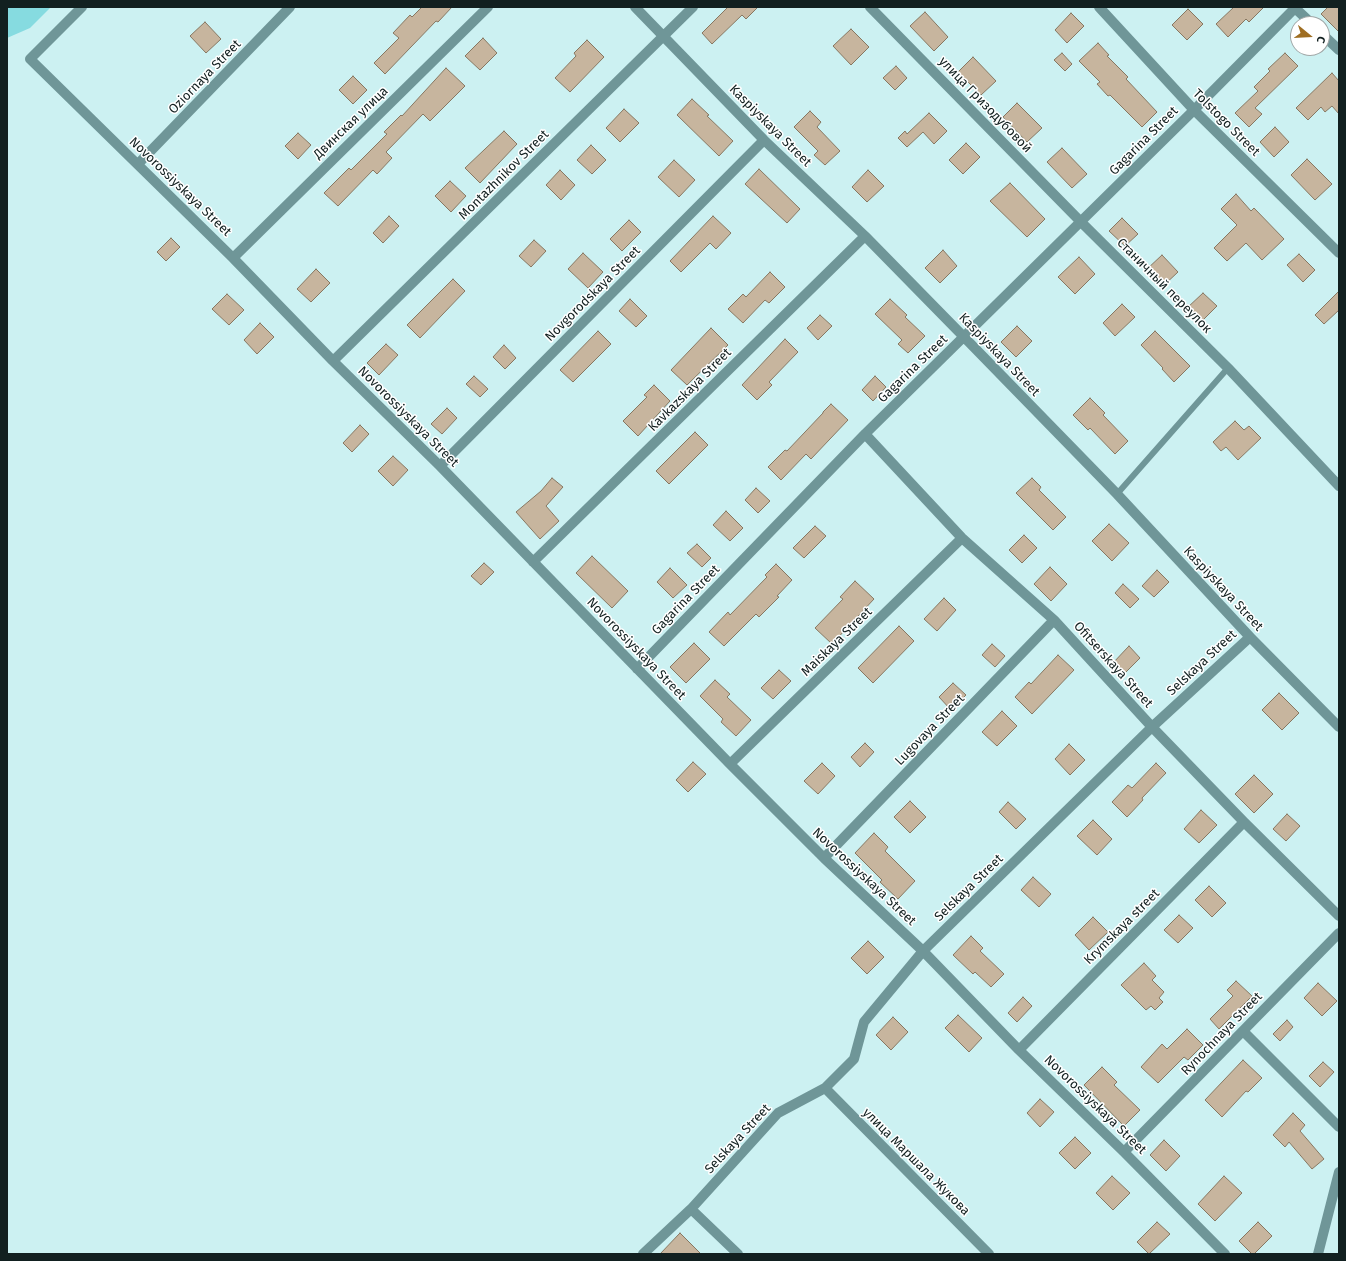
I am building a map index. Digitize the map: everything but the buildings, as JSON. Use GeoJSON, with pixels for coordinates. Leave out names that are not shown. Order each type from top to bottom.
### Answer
{"type":"FeatureCollection","features":[{"type":"Feature","properties":{"kind":"street","name":"Novorossiyskaya Street"},"geometry":{"type":"LineString","coordinates":[[82,7],[30,59],[233,258],[333,361],[440,466],[730,764],[824,858],[923,951],[1019,1050],[1124,1152],[1224,1254]]}},
{"type":"Feature","properties":{"kind":"street","name":"Oziornaya Street"},"geometry":{"type":"LineString","coordinates":[[138,164],[290,7]]}},
{"type":"Feature","properties":{"kind":"street","name":"Двинская улица"},"geometry":{"type":"LineString","coordinates":[[233,258],[488,7]]}},
{"type":"Feature","properties":{"kind":"street","name":"Kaspiyskaya Street"},"geometry":{"type":"LineString","coordinates":[[635,7],[764,140],[865,236],[964,337],[1117,494],[1250,637],[1339,727]]}},
{"type":"Feature","properties":{"kind":"street","name":"Montazhnikov Street"},"geometry":{"type":"LineString","coordinates":[[333,361],[693,7]]}},
{"type":"Feature","properties":{"kind":"street","name":"улица Гризодубовой"},"geometry":{"type":"LineString","coordinates":[[870,7],[1081,222]]}},
{"type":"Feature","properties":{"kind":"street","name":"Tolstogo Street"},"geometry":{"type":"LineString","coordinates":[[1099,7],[1194,110],[1339,253]]}},
{"type":"Feature","properties":{"kind":"street","name":"Gagarina Street"},"geometry":{"type":"LineString","coordinates":[[637,669],[866,434],[1296,8]]}},
{"type":"Feature","properties":{"kind":"street"},"geometry":{"type":"LineString","coordinates":[[1296,8],[1304,16]]}},
{"type":"Feature","properties":{"kind":"street"},"geometry":{"type":"LineString","coordinates":[[1330,42],[1339,50]]}},
{"type":"Feature","properties":{"kind":"street","name":"Novgorodskaya Street"},"geometry":{"type":"LineString","coordinates":[[440,466],[764,140]]}},
{"type":"Feature","properties":{"kind":"street","name":"Станичный переулок"},"geometry":{"type":"LineString","coordinates":[[1081,222],[1228,368],[1339,486]]}},
{"type":"Feature","properties":{"kind":"street","name":"Kavkazskaya Street"},"geometry":{"type":"LineString","coordinates":[[533,562],[865,236]]}},
{"type":"Feature","properties":{"kind":"street","name":"Ofitserskaya Street"},"geometry":{"type":"LineString","coordinates":[[866,434],[962,538],[1054,620],[1152,727],[1244,822],[1339,916]]}},
{"type":"Feature","properties":{"kind":"street","name":"Maiskaya Street"},"geometry":{"type":"LineString","coordinates":[[730,764],[962,538]]}},
{"type":"Feature","properties":{"kind":"street","name":"Lugovaya Street"},"geometry":{"type":"LineString","coordinates":[[824,858],[1054,620]]}},
{"type":"Feature","properties":{"kind":"street","name":"Selskaya Street"},"geometry":{"type":"LineString","coordinates":[[643,1254],[691,1209],[778,1113],[825,1088],[854,1059],[864,1022],[923,951],[1152,727],[1250,637]]}},
{"type":"Feature","properties":{"kind":"street","name":"Krymskaya street"},"geometry":{"type":"LineString","coordinates":[[1019,1050],[1244,822]]}},
{"type":"Feature","properties":{"kind":"street","name":"Rynochnaya Street"},"geometry":{"type":"LineString","coordinates":[[1124,1152],[1339,933]]}},
{"type":"Feature","properties":{"kind":"street"},"geometry":{"type":"LineString","coordinates":[[1243,1031],[1339,1127]]}},
{"type":"Feature","properties":{"kind":"street","name":"улица Маршала Жукова"},"geometry":{"type":"LineString","coordinates":[[825,1088],[989,1254]]}},
{"type":"Feature","properties":{"kind":"street"},"geometry":{"type":"LineString","coordinates":[[1318,1254],[1339,1172]]}},
{"type":"Feature","properties":{"kind":"street"},"geometry":{"type":"LineString","coordinates":[[691,1209],[738,1254]]}},
{"type":"Feature","properties":{"kind":"lane"},"geometry":{"type":"LineString","coordinates":[[1117,494],[1228,368]]}},
{"type":"Feature","properties":{"kind":"shaded area"},"geometry":{"type":"Polygon","coordinates":[[[7,7],[51,7],[30,28],[7,38],[7,7]]]}}]}
